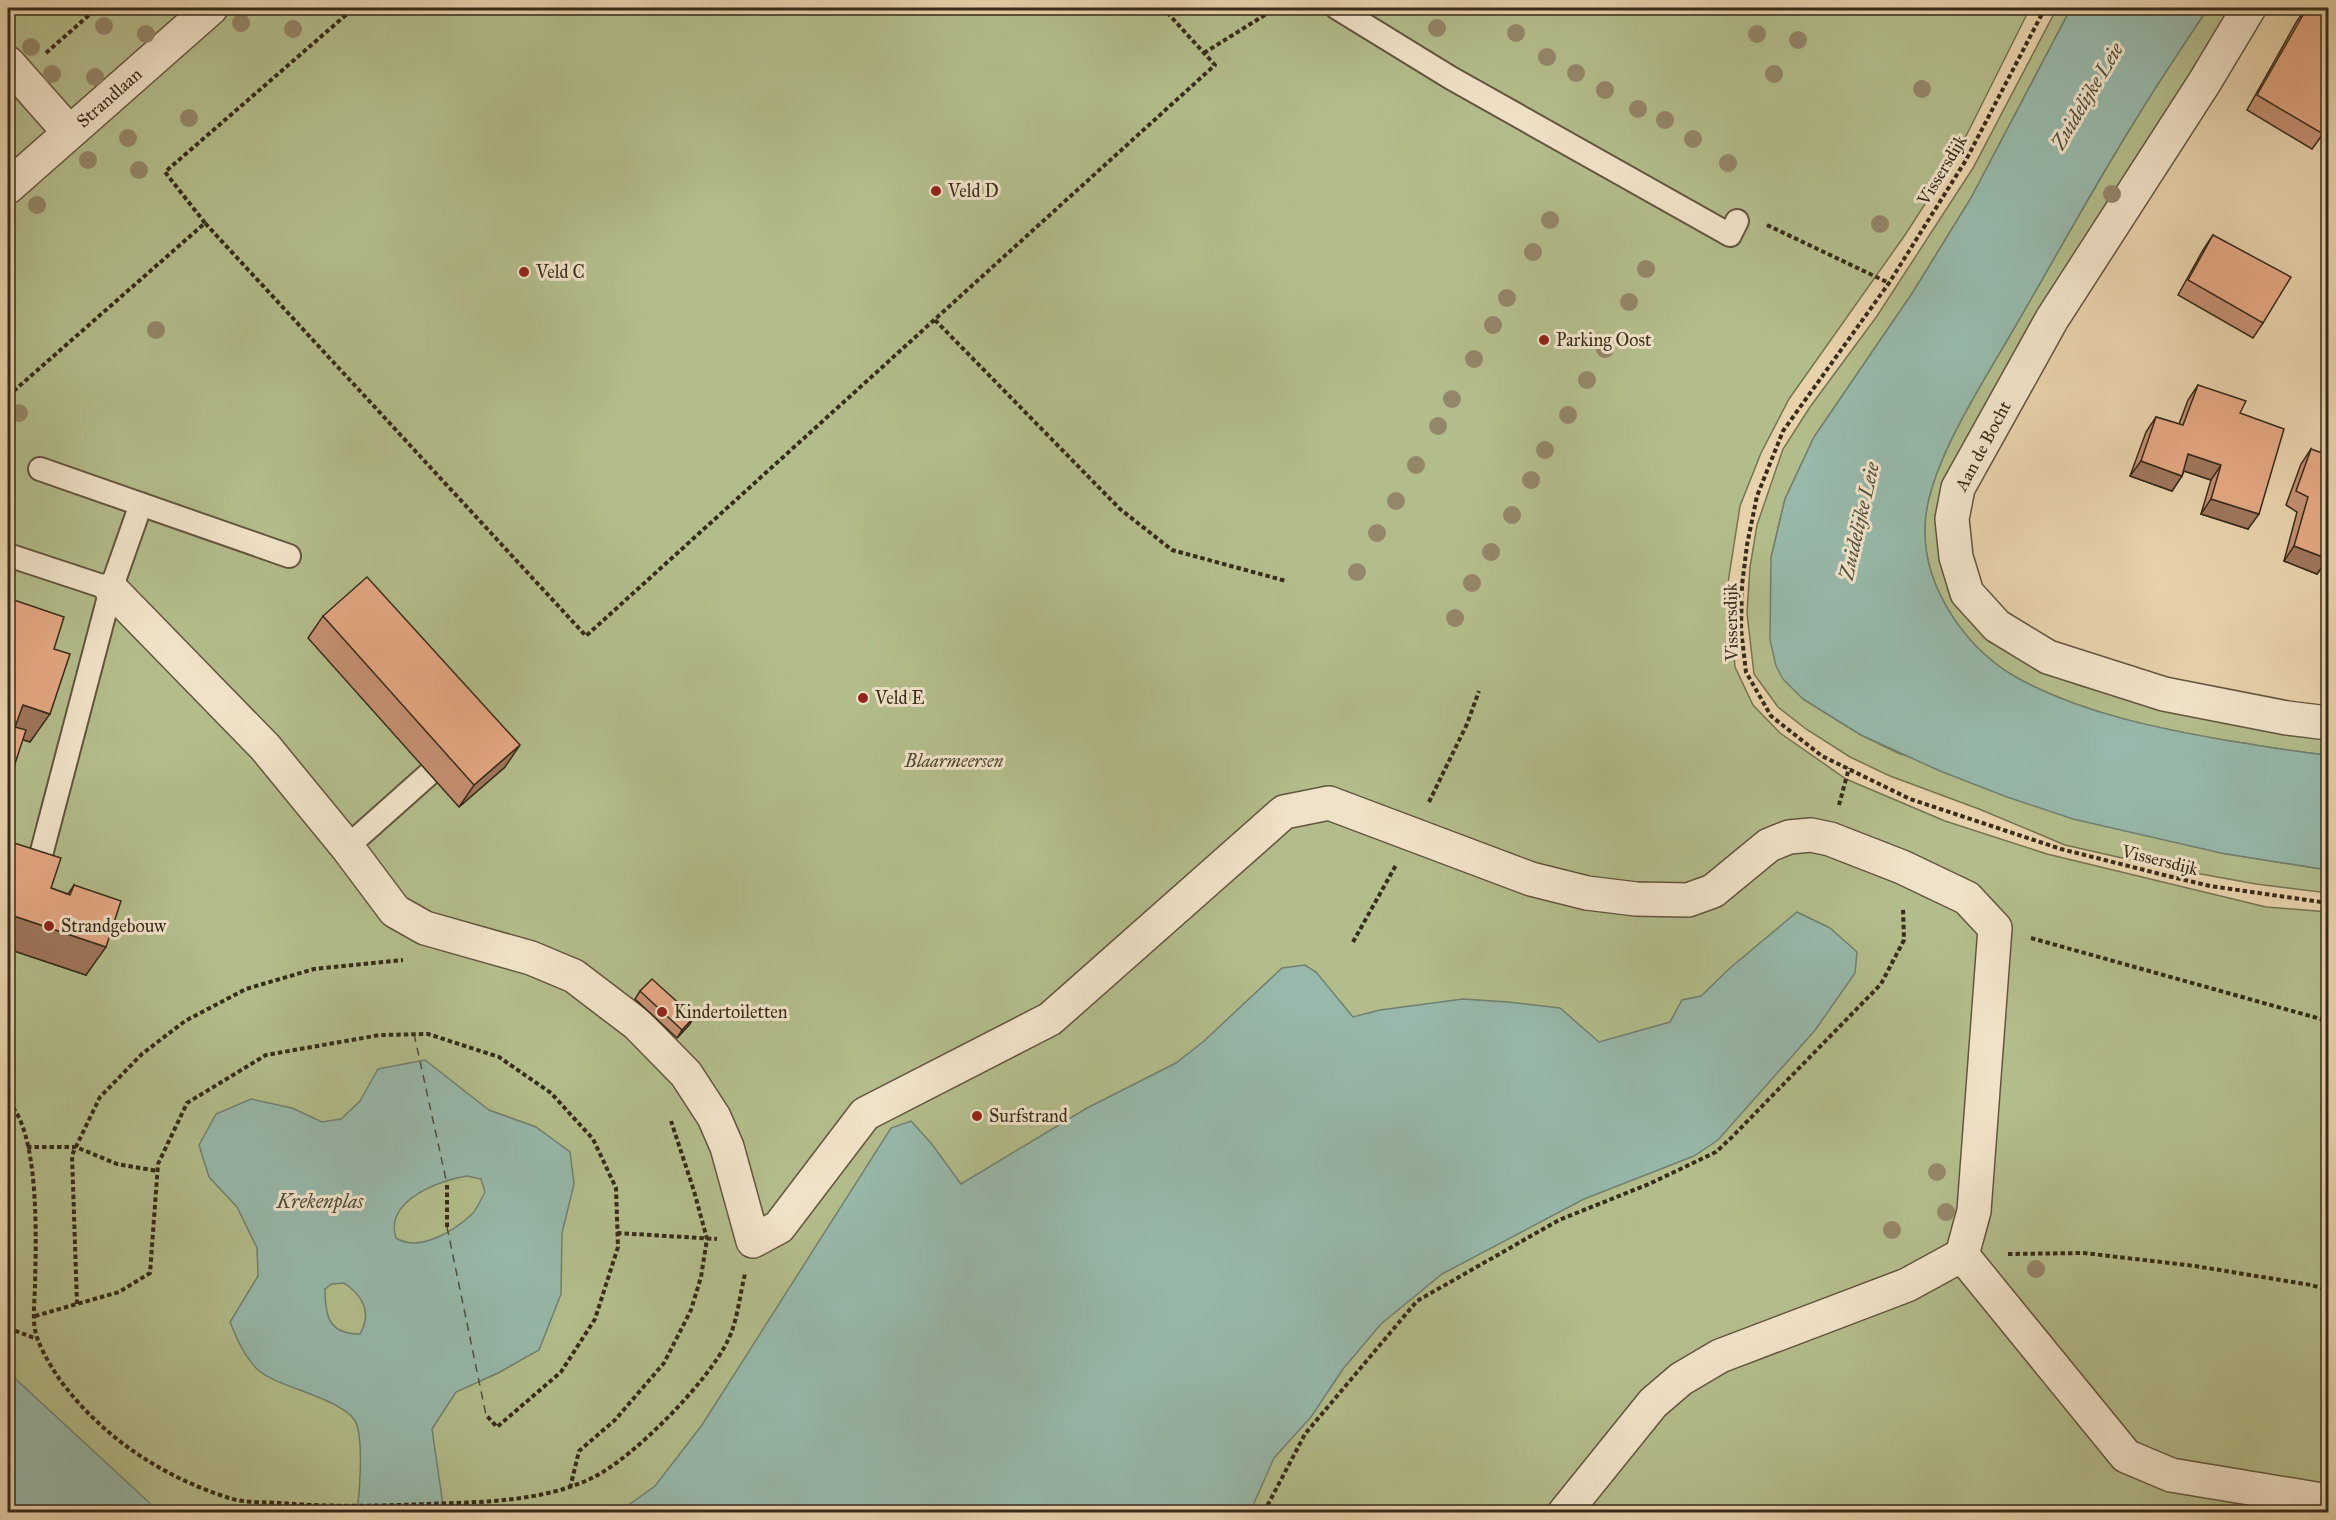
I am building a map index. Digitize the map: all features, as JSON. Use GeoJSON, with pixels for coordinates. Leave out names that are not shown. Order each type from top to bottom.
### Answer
{"type":"FeatureCollection","features":[{"type":"Feature","properties":{"kind":"street","name":"Strandlaan"},"geometry":{"type":"LineString","coordinates":[[8,187],[212,8]]}},
{"type":"Feature","properties":{"kind":"street","name":"Aan de Bocht"},"geometry":{"type":"LineString","coordinates":[[2249,8],[2204,83],[2052,320],[1958,488],[1952,519],[1956,557],[1967,593],[1997,626],[2048,657],[2164,694],[2287,718],[2328,723]]}},
{"type":"Feature","properties":{"kind":"street"},"geometry":{"type":"LineString","coordinates":[[8,63],[69,132]]}},
{"type":"Feature","properties":{"kind":"street"},"geometry":{"type":"LineString","coordinates":[[111,589],[265,747],[395,911],[425,928],[531,958],[574,976],[637,1024],[686,1074],[714,1117],[727,1147],[740,1241],[779,1227],[865,1114],[1050,1019],[1284,812],[1329,804],[1531,879],[1587,893],[1636,899],[1688,900],[1713,891],[1768,845],[1789,837],[1811,835],[1830,839],[1902,867],[1967,898],[1995,928],[1974,1211],[1962,1255],[1907,1285],[1719,1356],[1681,1379],[1653,1403],[1565,1512]]}},
{"type":"Feature","properties":{"kind":"street"},"geometry":{"type":"LineString","coordinates":[[1962,1255],[2126,1456],[2171,1475],[2328,1501]]}},
{"type":"Feature","properties":{"kind":"lane"},"geometry":{"type":"LineString","coordinates":[[1337,8],[1451,78],[1730,235],[1737,221]]}},
{"type":"Feature","properties":{"kind":"lane"},"geometry":{"type":"LineString","coordinates":[[40,469],[289,556]]}},
{"type":"Feature","properties":{"kind":"lane"},"geometry":{"type":"LineString","coordinates":[[36,874],[111,589],[141,504]]}},
{"type":"Feature","properties":{"kind":"lane"},"geometry":{"type":"LineString","coordinates":[[8,555],[111,589]]}},
{"type":"Feature","properties":{"kind":"lane"},"geometry":{"type":"LineString","coordinates":[[346,847],[429,774]]}},
{"type":"Feature","properties":{"kind":"path"},"geometry":{"type":"LineString","coordinates":[[354,8],[165,172],[205,223],[586,636],[1215,65],[1163,8]]}},
{"type":"Feature","properties":{"kind":"path"},"geometry":{"type":"LineString","coordinates":[[1204,53],[1276,8]]}},
{"type":"Feature","properties":{"kind":"path","name":"Vissersdijk"},"geometry":{"type":"LineString","coordinates":[[2045,8],[1966,160],[1889,283],[1783,431],[1757,496],[1742,585],[1742,629],[1746,672],[1771,716],[1822,756],[1910,799],[2061,849],[2168,876],[2210,886],[2328,903]]}},
{"type":"Feature","properties":{"kind":"path"},"geometry":{"type":"LineString","coordinates":[[1737,221],[1749,218],[1762,223],[1889,283]]}},
{"type":"Feature","properties":{"kind":"path"},"geometry":{"type":"LineString","coordinates":[[8,396],[205,223]]}},
{"type":"Feature","properties":{"kind":"path"},"geometry":{"type":"LineString","coordinates":[[935,320],[1120,509],[1172,550],[1286,581]]}},
{"type":"Feature","properties":{"kind":"path"},"geometry":{"type":"LineString","coordinates":[[1264,1512],[1305,1434],[1417,1301],[1559,1221],[1648,1184],[1716,1152],[1732,1137],[1881,984],[1904,940],[1902,867]]}},
{"type":"Feature","properties":{"kind":"path"},"geometry":{"type":"LineString","coordinates":[[1995,928],[2328,1021]]}},
{"type":"Feature","properties":{"kind":"path"},"geometry":{"type":"LineString","coordinates":[[76,1304],[72,1155],[100,1097],[141,1054],[185,1021],[246,989],[314,969],[401,959],[411,961]]}},
{"type":"Feature","properties":{"kind":"path"},"geometry":{"type":"LineString","coordinates":[[35,1316],[119,1292],[150,1273],[158,1164],[187,1103],[266,1055],[380,1035],[428,1034],[499,1057],[551,1093],[593,1139],[616,1188],[618,1247],[595,1319],[561,1372],[497,1427],[486,1415]]}},
{"type":"Feature","properties":{"kind":"path"},"geometry":{"type":"LineString","coordinates":[[8,1102],[16,1110],[27,1147],[37,1217],[35,1316],[37,1339],[65,1388],[98,1422],[144,1460],[185,1482],[232,1500],[334,1507],[458,1503],[526,1497],[570,1488],[597,1476],[627,1455],[670,1415],[704,1377],[729,1340],[740,1241],[617,1233]]}},
{"type":"Feature","properties":{"kind":"path"},"geometry":{"type":"LineString","coordinates":[[570,1488],[579,1451],[615,1420],[664,1363],[691,1310],[701,1277],[707,1239],[669,1114]]}},
{"type":"Feature","properties":{"kind":"path"},"geometry":{"type":"LineString","coordinates":[[27,1147],[76,1147],[117,1164],[158,1171]]}},
{"type":"Feature","properties":{"kind":"path"},"geometry":{"type":"LineString","coordinates":[[447,1184],[447,1227]]}},
{"type":"Feature","properties":{"kind":"path"},"geometry":{"type":"LineString","coordinates":[[1962,1255],[2084,1253],[2195,1266],[2312,1285],[2328,1290]]}},
{"type":"Feature","properties":{"kind":"path"},"geometry":{"type":"LineString","coordinates":[[8,1328],[37,1339]]}},
{"type":"Feature","properties":{"kind":"green space","name":"Blaarmeersen"},"geometry":{"type":"Polygon","coordinates":[[[8,8],[2030,8],[1956,156],[1905,235],[1789,399],[1761,453],[1740,506],[1728,583],[1735,667],[1753,705],[1780,733],[1846,779],[1945,821],[2047,854],[2266,907],[2328,912],[2328,1512],[8,1512],[8,8]]]}},
{"type":"Feature","properties":{"kind":"green space"},"geometry":{"type":"Polygon","coordinates":[[[2057,8],[2071,8],[1971,198],[1913,292],[1814,437],[1785,499],[1771,558],[1803,699],[1861,735],[1898,753],[2221,853],[2328,870],[2328,893],[2256,884],[2162,867],[2065,845],[1979,809],[1890,776],[1850,757],[1806,729],[1778,707],[1754,674],[1747,613],[1750,567],[1757,525],[1783,449],[1810,407],[1877,316],[1973,168],[2057,8]]]}},
{"type":"Feature","properties":{"kind":"green space"},"geometry":{"type":"Polygon","coordinates":[[[2208,8],[2232,8],[2192,70],[2066,285],[1944,543],[2034,667],[2078,685],[2169,710],[2267,731],[2328,739],[2328,755],[2230,741],[2124,719],[2072,703],[2023,681],[1984,654],[1952,616],[1931,572],[1926,549],[1925,525],[1928,501],[1936,476],[1960,422],[2118,149],[2208,8]]]}},
{"type":"Feature","properties":{"kind":"water","name":"Zuidelijke Leie"},"geometry":{"type":"Polygon","coordinates":[[[2071,8],[2208,8],[2151,94],[2103,174],[1960,422],[1936,476],[1928,501],[1925,525],[1926,549],[1931,572],[1952,616],[1984,654],[2003,669],[2047,693],[2124,719],[2177,731],[2291,751],[2328,755],[2328,870],[2221,853],[2073,819],[2007,797],[1940,771],[1861,735],[1803,699],[1783,679],[1776,666],[1770,640],[1771,558],[1785,499],[1814,437],[1913,292],[1971,198],[2071,8]]]}},
{"type":"Feature","properties":{"kind":"water"},"geometry":{"type":"Polygon","coordinates":[[[1797,912],[1830,928],[1857,952],[1855,973],[1816,1029],[1718,1140],[1694,1156],[1584,1199],[1442,1274],[1381,1324],[1343,1369],[1311,1417],[1274,1458],[1250,1512],[619,1512],[655,1486],[702,1425],[891,1128],[911,1121],[931,1143],[961,1184],[1087,1108],[1176,1063],[1204,1041],[1282,968],[1305,965],[1316,972],[1353,1017],[1380,1010],[1463,999],[1508,1002],[1560,1008],[1599,1042],[1670,1022],[1682,1000],[1701,996],[1730,968],[1797,912]]]}},
{"type":"Feature","properties":{"kind":"water","name":"Krekenplas"},"geometry":{"type":"Polygon","coordinates":[[[425,1060],[489,1110],[536,1127],[570,1152],[574,1184],[562,1233],[561,1294],[539,1350],[498,1373],[456,1392],[432,1429],[444,1512],[357,1512],[360,1444],[357,1425],[351,1416],[327,1401],[266,1376],[248,1359],[230,1322],[258,1276],[257,1248],[237,1207],[209,1177],[199,1145],[216,1114],[251,1099],[292,1108],[322,1122],[341,1119],[360,1101],[378,1069],[425,1060]],[[467,1176],[442,1182],[416,1195],[406,1203],[398,1213],[394,1225],[396,1238],[415,1243],[426,1241],[466,1220],[475,1211],[485,1192],[481,1179],[467,1176]],[[344,1283],[332,1284],[325,1289],[328,1316],[335,1327],[341,1331],[360,1334],[365,1319],[364,1306],[361,1299],[344,1283]]]}},
{"type":"Feature","properties":{"kind":"water"},"geometry":{"type":"Polygon","coordinates":[[[8,1372],[155,1508],[162,1512],[8,1512],[8,1372]]]}},
{"type":"Feature","properties":{"kind":"building"},"geometry":{"type":"Polygon","coordinates":[[[2307,8],[2328,18],[2328,123],[2323,134],[2257,95],[2307,8]]]}},
{"type":"Feature","properties":{"kind":"building"},"geometry":{"type":"Polygon","coordinates":[[[2213,235],[2291,277],[2263,323],[2188,280],[2213,235]]]}},
{"type":"Feature","properties":{"kind":"building"},"geometry":{"type":"Polygon","coordinates":[[[2198,385],[2246,401],[2240,413],[2284,429],[2259,514],[2211,499],[2221,465],[2188,454],[2182,476],[2141,461],[2156,417],[2183,425],[2198,385]]]}},
{"type":"Feature","properties":{"kind":"building"},"geometry":{"type":"Polygon","coordinates":[[[2311,449],[2328,455],[2328,559],[2294,546],[2308,497],[2296,491],[2311,449]]]}},
{"type":"Feature","properties":{"kind":"building"},"geometry":{"type":"Polygon","coordinates":[[[367,577],[520,745],[474,785],[323,616],[367,577]]]}},
{"type":"Feature","properties":{"kind":"building"},"geometry":{"type":"Polygon","coordinates":[[[8,598],[64,617],[54,649],[70,654],[50,714],[23,705],[15,727],[26,730],[8,785],[8,598]]]}},
{"type":"Feature","properties":{"kind":"building"},"geometry":{"type":"Polygon","coordinates":[[[11,842],[61,858],[51,888],[70,895],[74,885],[121,901],[106,947],[8,914],[8,853],[11,842]]]}},
{"type":"Feature","properties":{"kind":"building"},"geometry":{"type":"Polygon","coordinates":[[[652,979],[694,1017],[682,1030],[640,991],[652,979]]]}},
{"type":"Feature","properties":{"kind":"ferry route"},"geometry":{"type":"LineString","coordinates":[[414,1034],[447,1184]]}},
{"type":"Feature","properties":{"kind":"ferry route"},"geometry":{"type":"LineString","coordinates":[[447,1227],[486,1415]]}},
{"type":"Feature","properties":{"kind":"place","name":"Veld D"},"geometry":{"type":"Point","coordinates":[936,191]}},
{"type":"Feature","properties":{"kind":"place","name":"Veld C"},"geometry":{"type":"Point","coordinates":[524,272]}},
{"type":"Feature","properties":{"kind":"place","name":"Parking Oost"},"geometry":{"type":"Point","coordinates":[1544,340]}},
{"type":"Feature","properties":{"kind":"place","name":"Veld E"},"geometry":{"type":"Point","coordinates":[863,698]}},
{"type":"Feature","properties":{"kind":"place","name":"Strandgebouw"},"geometry":{"type":"Point","coordinates":[49,926]}},
{"type":"Feature","properties":{"kind":"place","name":"Kindertoiletten"},"geometry":{"type":"Point","coordinates":[662,1012]}},
{"type":"Feature","properties":{"kind":"place","name":"Surfstrand"},"geometry":{"type":"Point","coordinates":[977,1116]}}]}
